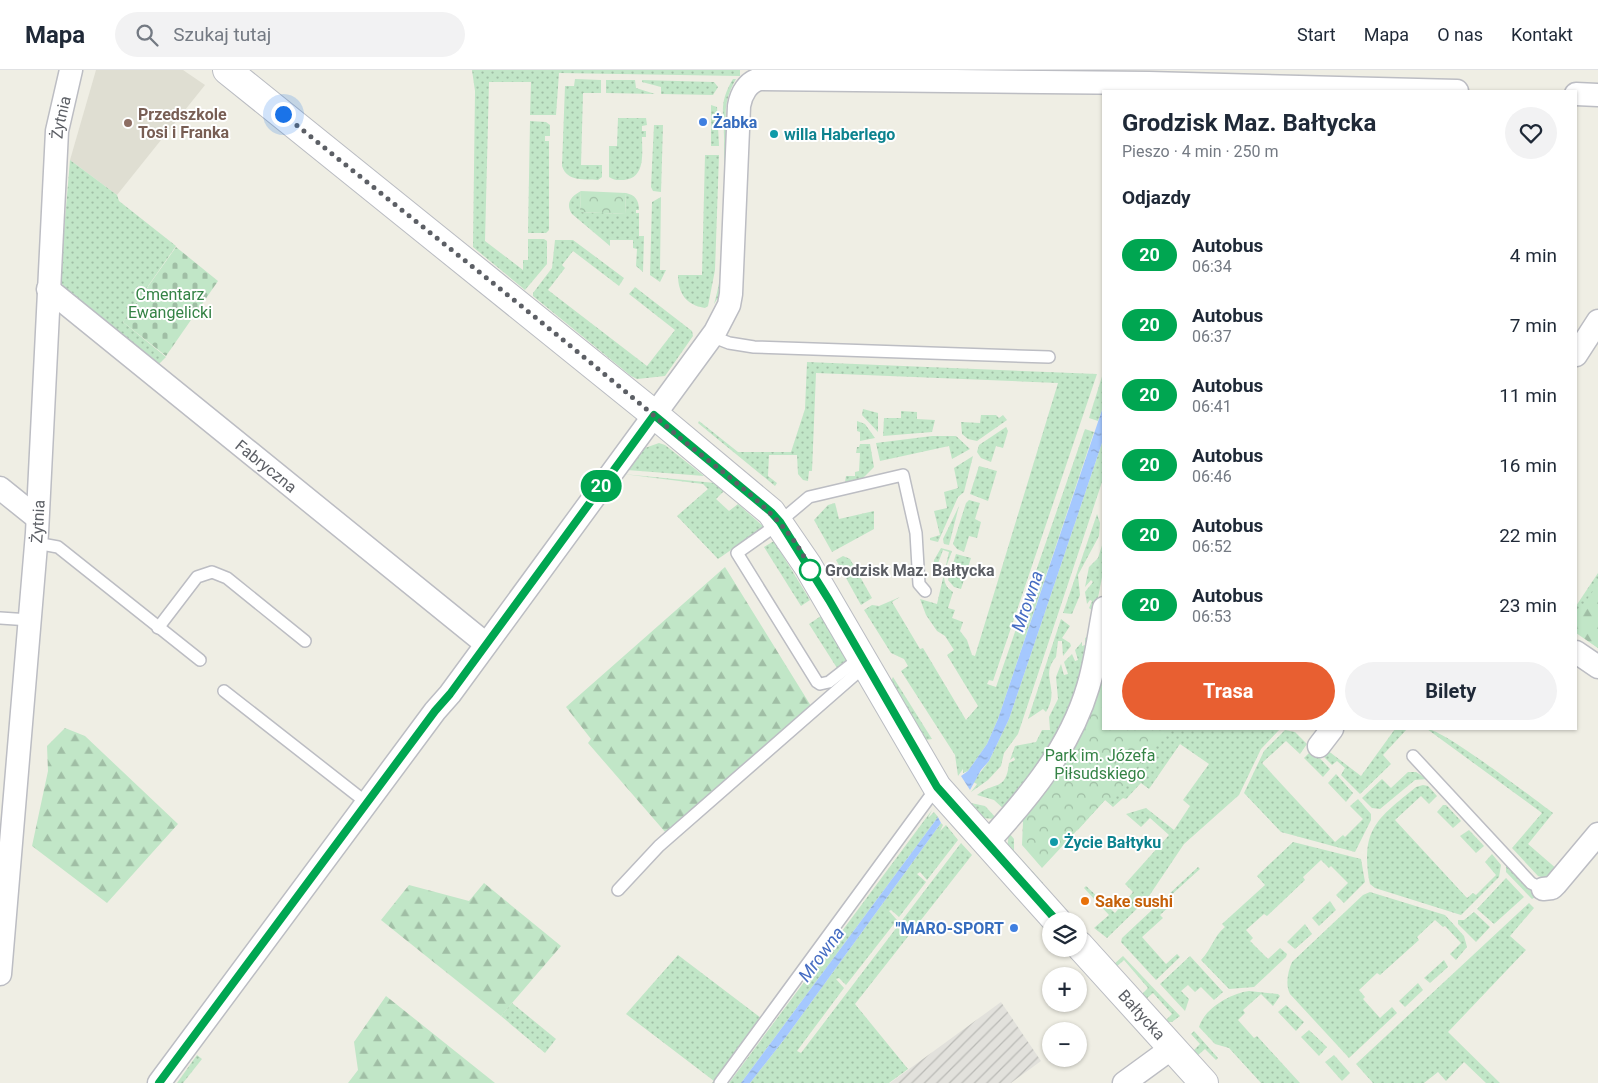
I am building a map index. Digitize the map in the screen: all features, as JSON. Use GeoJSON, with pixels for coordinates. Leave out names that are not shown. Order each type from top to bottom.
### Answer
{"type":"FeatureCollection","features":[{"type":"Feature","properties":{"kind":"street","name":"Żytnia"},"geometry":{"type":"LineString","coordinates":[[0,974],[36,543],[48,289],[58,131],[71,70]]}},
{"type":"Feature","properties":{"kind":"street"},"geometry":{"type":"LineString","coordinates":[[227,70],[654,415],[771,512],[780,522],[808,566],[937,787],[1049,912]]}},
{"type":"Feature","properties":{"kind":"street"},"geometry":{"type":"LineString","coordinates":[[160,1083],[486,644],[724,316],[731,294],[739,106],[742,96],[751,82],[761,79],[1185,84],[1418,90]]}},
{"type":"Feature","properties":{"kind":"street"},"geometry":{"type":"LineString","coordinates":[[1577,94],[1598,95]]}},
{"type":"Feature","properties":{"kind":"street","name":"Fabryczna"},"geometry":{"type":"LineString","coordinates":[[48,289],[486,644]]}},
{"type":"Feature","properties":{"kind":"street"},"geometry":{"type":"LineString","coordinates":[[1577,353],[1592,321]]}},
{"type":"Feature","properties":{"kind":"street"},"geometry":{"type":"LineString","coordinates":[[0,488],[36,517]]}},
{"type":"Feature","properties":{"kind":"street"},"geometry":{"type":"LineString","coordinates":[[987,843],[1033,790],[1065,742],[1088,689],[1102,618]]}},
{"type":"Feature","properties":{"kind":"street"},"geometry":{"type":"LineString","coordinates":[[1577,653],[1598,667]]}},
{"type":"Feature","properties":{"kind":"street"},"geometry":{"type":"LineString","coordinates":[[1543,889],[1552,888],[1598,834]]}},
{"type":"Feature","properties":{"kind":"street","name":"Bałtycka"},"geometry":{"type":"LineString","coordinates":[[1087,955],[1204,1083]]}},
{"type":"Feature","properties":{"kind":"street"},"geometry":{"type":"LineString","coordinates":[[1124,1083],[1172,1048]]}},
{"type":"Feature","properties":{"kind":"lane"},"geometry":{"type":"LineString","coordinates":[[711,336],[729,343],[754,347],[1049,357]]}},
{"type":"Feature","properties":{"kind":"lane"},"geometry":{"type":"LineString","coordinates":[[864,661],[829,682],[820,684],[817,682],[737,553],[809,498],[903,475],[916,533],[919,584],[925,592]]}},
{"type":"Feature","properties":{"kind":"lane"},"geometry":{"type":"LineString","coordinates":[[36,543],[58,547],[200,660]]}},
{"type":"Feature","properties":{"kind":"lane"},"geometry":{"type":"LineString","coordinates":[[158,628],[197,577],[212,572],[227,578],[305,641]]}},
{"type":"Feature","properties":{"kind":"lane"},"geometry":{"type":"LineString","coordinates":[[0,618],[30,620]]}},
{"type":"Feature","properties":{"kind":"lane"},"geometry":{"type":"LineString","coordinates":[[618,890],[659,846],[864,661]]}},
{"type":"Feature","properties":{"kind":"lane"},"geometry":{"type":"LineString","coordinates":[[224,691],[367,803]]}},
{"type":"Feature","properties":{"kind":"lane"},"geometry":{"type":"LineString","coordinates":[[1413,756],[1531,883],[1543,889]]}},
{"type":"Feature","properties":{"kind":"lane"},"geometry":{"type":"LineString","coordinates":[[720,1083],[937,787]]}},
{"type":"Feature","properties":{"kind":"shaded area","name":"Przedszkole Tosi i Franka"},"geometry":{"type":"Polygon","coordinates":[[[96,70],[183,70],[205,85],[117,195],[70,160],[96,70]]]}},
{"type":"Feature","properties":{"kind":"shaded area"},"geometry":{"type":"Polygon","coordinates":[[[1001,1002],[1041,1061],[1011,1083],[890,1083],[1001,1002]]]}},
{"type":"Feature","properties":{"kind":"green space"},"geometry":{"type":"Polygon","coordinates":[[[472,70],[740,70],[740,76],[559,73],[556,115],[530,115],[531,82],[489,82],[485,241],[523,270],[523,260],[528,260],[528,239],[544,239],[547,241],[547,264],[525,290],[473,247],[475,91],[472,70]]]}},
{"type":"Feature","properties":{"kind":"green space"},"geometry":{"type":"Polygon","coordinates":[[[575,79],[601,80],[601,93],[583,93],[581,165],[602,165],[602,177],[598,180],[577,179],[568,175],[562,166],[565,86],[574,86],[575,79]]]}},
{"type":"Feature","properties":{"kind":"green space"},"geometry":{"type":"Polygon","coordinates":[[[733,79],[736,79],[728,97],[726,109],[724,198],[723,104],[728,88],[733,79]]]}},
{"type":"Feature","properties":{"kind":"green space"},"geometry":{"type":"Polygon","coordinates":[[[606,80],[635,80],[636,88],[655,94],[606,93],[606,80]]]}},
{"type":"Feature","properties":{"kind":"green space"},"geometry":{"type":"Polygon","coordinates":[[[642,80],[714,82],[718,87],[713,95],[661,94],[661,87],[642,82],[642,80]]]}},
{"type":"Feature","properties":{"kind":"green space"},"geometry":{"type":"Polygon","coordinates":[[[711,105],[717,107],[719,146],[711,146],[711,105]]]}},
{"type":"Feature","properties":{"kind":"green space"},"geometry":{"type":"Polygon","coordinates":[[[618,118],[646,118],[647,125],[642,126],[642,131],[646,131],[646,137],[642,137],[642,157],[639,170],[636,175],[624,180],[615,180],[609,177],[609,146],[617,146],[618,118]]]}},
{"type":"Feature","properties":{"kind":"green space"},"geometry":{"type":"Polygon","coordinates":[[[530,121],[546,122],[550,125],[550,136],[545,136],[545,141],[549,141],[549,230],[546,233],[528,233],[530,121]]]}},
{"type":"Feature","properties":{"kind":"green space"},"geometry":{"type":"Polygon","coordinates":[[[654,125],[663,125],[661,192],[653,191],[651,187],[654,125]]]}},
{"type":"Feature","properties":{"kind":"green space"},"geometry":{"type":"Polygon","coordinates":[[[705,155],[719,155],[715,270],[708,306],[705,308],[693,304],[684,297],[678,281],[678,275],[702,275],[705,155]]]}},
{"type":"Feature","properties":{"kind":"green space"},"geometry":{"type":"Polygon","coordinates":[[[70,160],[117,195],[119,201],[176,246],[123,322],[166,357],[158,365],[64,288],[60,279],[70,160]]]}},
{"type":"Feature","properties":{"kind":"green space"},"geometry":{"type":"Polygon","coordinates":[[[581,191],[580,212],[625,214],[626,193],[636,198],[639,206],[639,210],[636,210],[636,213],[639,213],[639,236],[644,236],[643,272],[636,266],[637,249],[633,248],[633,240],[610,240],[610,246],[572,214],[569,207],[570,201],[574,195],[581,191]]]}},
{"type":"Feature","properties":{"kind":"green space"},"geometry":{"type":"Polygon","coordinates":[[[581,191],[626,193],[625,214],[580,212],[581,191]]]}},
{"type":"Feature","properties":{"kind":"green space"},"geometry":{"type":"Polygon","coordinates":[[[661,197],[660,270],[666,270],[660,282],[650,275],[652,202],[661,197]]]}},
{"type":"Feature","properties":{"kind":"green space"},"geometry":{"type":"Polygon","coordinates":[[[724,198],[724,225],[722,258],[724,198]]]}},
{"type":"Feature","properties":{"kind":"green space"},"geometry":{"type":"Polygon","coordinates":[[[555,240],[573,240],[624,278],[619,286],[573,251],[562,265],[565,268],[548,290],[647,366],[675,330],[629,294],[635,287],[692,331],[693,336],[665,376],[637,379],[631,376],[533,296],[533,293],[552,268],[555,240]]]}},
{"type":"Feature","properties":{"kind":"green space","name":"Cmentarz Ewangelicki"},"geometry":{"type":"Polygon","coordinates":[[[176,247],[218,281],[166,356],[123,322],[176,247]]]}},
{"type":"Feature","properties":{"kind":"green space"},"geometry":{"type":"Polygon","coordinates":[[[722,258],[721,293],[714,304],[718,286],[722,258]]]}},
{"type":"Feature","properties":{"kind":"green space"},"geometry":{"type":"Polygon","coordinates":[[[807,362],[1097,374],[993,681],[989,680],[987,684],[996,687],[1085,429],[1094,432],[998,719],[987,744],[968,771],[963,773],[963,769],[958,776],[955,755],[901,671],[908,666],[904,659],[891,653],[864,610],[872,605],[879,606],[900,597],[892,602],[920,649],[923,648],[966,720],[978,706],[947,655],[954,650],[945,636],[937,631],[926,615],[920,599],[937,604],[949,552],[943,550],[933,577],[934,560],[941,548],[952,551],[944,579],[948,588],[953,592],[948,608],[955,610],[952,618],[963,622],[960,631],[967,640],[972,655],[975,656],[1058,383],[816,373],[812,471],[809,471],[808,481],[803,480],[798,474],[797,455],[769,455],[768,476],[777,483],[775,486],[698,423],[699,421],[738,452],[791,452],[805,409],[807,362]]]}},
{"type":"Feature","properties":{"kind":"green space"},"geometry":{"type":"Polygon","coordinates":[[[1102,376],[1102,410],[1098,421],[1089,418],[1102,376]]]}},
{"type":"Feature","properties":{"kind":"green space"},"geometry":{"type":"Polygon","coordinates":[[[863,409],[878,413],[878,432],[862,415],[863,409]]]}},
{"type":"Feature","properties":{"kind":"green space"},"geometry":{"type":"Polygon","coordinates":[[[901,411],[917,412],[917,419],[935,420],[932,432],[883,436],[884,418],[901,418],[901,411]]]}},
{"type":"Feature","properties":{"kind":"green space"},"geometry":{"type":"Polygon","coordinates":[[[981,415],[996,415],[999,418],[1003,415],[1007,420],[977,441],[968,439],[962,434],[961,422],[980,423],[981,415]]]}},
{"type":"Feature","properties":{"kind":"green space"},"geometry":{"type":"Polygon","coordinates":[[[857,421],[865,424],[875,438],[860,441],[857,421]]]}},
{"type":"Feature","properties":{"kind":"green space"},"geometry":{"type":"Polygon","coordinates":[[[1006,427],[1008,431],[1003,448],[996,446],[991,462],[981,458],[977,452],[979,445],[1006,427]]]}},
{"type":"Feature","properties":{"kind":"green space"},"geometry":{"type":"Polygon","coordinates":[[[932,436],[956,436],[970,449],[952,459],[949,446],[880,461],[876,443],[932,436]]]}},
{"type":"Feature","properties":{"kind":"green space"},"geometry":{"type":"Polygon","coordinates":[[[659,443],[665,445],[704,476],[627,470],[642,449],[659,443]]]}},
{"type":"Feature","properties":{"kind":"green space"},"geometry":{"type":"Polygon","coordinates":[[[1102,443],[1102,482],[1018,734],[1004,753],[1001,766],[988,780],[971,792],[977,784],[973,782],[989,761],[1009,719],[1102,443]]]}},
{"type":"Feature","properties":{"kind":"green space"},"geometry":{"type":"Polygon","coordinates":[[[860,444],[870,444],[874,467],[861,480],[845,482],[846,476],[855,476],[855,472],[859,471],[860,453],[856,453],[857,447],[860,444]]]}},
{"type":"Feature","properties":{"kind":"green space"},"geometry":{"type":"Polygon","coordinates":[[[973,456],[964,492],[958,497],[938,542],[930,540],[930,538],[940,535],[934,511],[947,508],[944,492],[958,488],[954,468],[973,456]]]}},
{"type":"Feature","properties":{"kind":"green space"},"geometry":{"type":"Polygon","coordinates":[[[979,466],[997,471],[988,501],[970,494],[979,466]]]}},
{"type":"Feature","properties":{"kind":"green space"},"geometry":{"type":"Polygon","coordinates":[[[623,474],[715,483],[724,491],[716,499],[729,511],[738,504],[764,527],[718,559],[677,516],[708,489],[703,484],[623,474]]]}},
{"type":"Feature","properties":{"kind":"green space"},"geometry":{"type":"Polygon","coordinates":[[[969,500],[980,503],[975,519],[981,522],[977,538],[969,536],[964,552],[957,549],[953,544],[966,503],[969,500]]]}},
{"type":"Feature","properties":{"kind":"green space"},"geometry":{"type":"Polygon","coordinates":[[[835,503],[839,519],[874,511],[874,529],[832,552],[814,520],[828,505],[835,503]]]}},
{"type":"Feature","properties":{"kind":"green space"},"geometry":{"type":"Polygon","coordinates":[[[959,506],[949,545],[944,544],[943,539],[959,506]]]}},
{"type":"Feature","properties":{"kind":"green space"},"geometry":{"type":"Polygon","coordinates":[[[1097,514],[1100,523],[1099,536],[1078,575],[1080,595],[1072,614],[1063,613],[1097,514]]]}},
{"type":"Feature","properties":{"kind":"green space"},"geometry":{"type":"Polygon","coordinates":[[[774,541],[810,600],[801,606],[764,547],[774,541]]]}},
{"type":"Feature","properties":{"kind":"green space"},"geometry":{"type":"Polygon","coordinates":[[[1102,545],[1102,577],[1095,613],[1089,608],[1092,601],[1090,600],[1087,604],[1085,592],[1093,582],[1091,580],[1085,587],[1089,567],[1098,558],[1102,545]]]}},
{"type":"Feature","properties":{"kind":"green space"},"geometry":{"type":"Polygon","coordinates":[[[956,554],[971,558],[961,589],[954,587],[948,580],[956,554]]]}},
{"type":"Feature","properties":{"kind":"green space"},"geometry":{"type":"Polygon","coordinates":[[[843,556],[850,559],[872,598],[861,605],[836,560],[843,556]]]}},
{"type":"Feature","properties":{"kind":"green space"},"geometry":{"type":"Polygon","coordinates":[[[725,567],[811,706],[666,833],[588,743],[591,739],[566,707],[725,567]]]}},
{"type":"Feature","properties":{"kind":"green space"},"geometry":{"type":"Polygon","coordinates":[[[1598,573],[1598,648],[1577,633],[1577,604],[1598,573]]]}},
{"type":"Feature","properties":{"kind":"green space"},"geometry":{"type":"Polygon","coordinates":[[[1598,584],[1598,648],[1577,634],[1577,614],[1598,584]]]}},
{"type":"Feature","properties":{"kind":"green space"},"geometry":{"type":"Polygon","coordinates":[[[821,616],[848,661],[837,668],[809,624],[821,616]]]}},
{"type":"Feature","properties":{"kind":"green space"},"geometry":{"type":"Polygon","coordinates":[[[1061,619],[1070,626],[1062,638],[1070,643],[1071,646],[1063,656],[1062,641],[1058,641],[1056,657],[1049,670],[1052,696],[1050,704],[1046,712],[1043,709],[1028,719],[1061,619]]]}},
{"type":"Feature","properties":{"kind":"green space"},"geometry":{"type":"Polygon","coordinates":[[[1092,634],[1087,660],[1064,726],[1006,811],[994,800],[977,795],[1002,782],[1009,763],[1015,760],[1014,757],[1010,760],[1015,746],[1036,742],[1042,730],[1050,730],[1049,717],[1058,699],[1056,677],[1061,664],[1064,675],[1068,674],[1064,662],[1072,654],[1075,661],[1078,660],[1075,650],[1082,642],[1082,646],[1085,645],[1085,638],[1092,634]]]}},
{"type":"Feature","properties":{"kind":"green space","name":"Park im. Józefa Piłsudskiego"},"geometry":{"type":"Polygon","coordinates":[[[1102,669],[1102,730],[1167,730],[1112,799],[1105,800],[1042,868],[1022,845],[1023,822],[1021,820],[1102,669]]]}},
{"type":"Feature","properties":{"kind":"green space"},"geometry":{"type":"Polygon","coordinates":[[[893,677],[932,739],[925,740],[890,683],[893,677]]]}},
{"type":"Feature","properties":{"kind":"green space"},"geometry":{"type":"Polygon","coordinates":[[[65,728],[85,736],[178,824],[107,903],[32,846],[48,771],[47,746],[65,728]]]}},
{"type":"Feature","properties":{"kind":"green space"},"geometry":{"type":"Polygon","coordinates":[[[1119,730],[1279,730],[1261,749],[1239,795],[1184,844],[1147,899],[1107,938],[1094,928],[1109,915],[1084,888],[1086,886],[1115,913],[1133,892],[1125,884],[1169,835],[1150,818],[1141,827],[1126,814],[1146,808],[1174,830],[1190,806],[1183,800],[1209,764],[1180,744],[1149,789],[1141,783],[1126,799],[1123,798],[1113,807],[1105,800],[1077,831],[1119,730]]]}},
{"type":"Feature","properties":{"kind":"green space"},"geometry":{"type":"Polygon","coordinates":[[[1285,730],[1295,732],[1307,744],[1300,754],[1286,741],[1262,763],[1335,842],[1343,835],[1345,837],[1363,819],[1350,806],[1358,799],[1371,814],[1371,820],[1355,852],[1281,832],[1244,793],[1264,751],[1285,730]]]}},
{"type":"Feature","properties":{"kind":"green space"},"geometry":{"type":"Polygon","coordinates":[[[1394,730],[1406,730],[1383,755],[1391,764],[1360,794],[1341,775],[1345,768],[1337,761],[1332,765],[1323,756],[1327,750],[1361,776],[1394,730]]]}},
{"type":"Feature","properties":{"kind":"green space"},"geometry":{"type":"Polygon","coordinates":[[[1428,730],[1451,740],[1553,813],[1528,844],[1558,870],[1553,876],[1544,878],[1538,876],[1512,848],[1542,813],[1428,730]]]}},
{"type":"Feature","properties":{"kind":"green space"},"geometry":{"type":"Polygon","coordinates":[[[1312,750],[1330,769],[1323,777],[1304,758],[1312,750]]]}},
{"type":"Feature","properties":{"kind":"green space"},"geometry":{"type":"Polygon","coordinates":[[[1408,772],[1416,772],[1427,779],[1415,780],[1380,809],[1372,808],[1362,798],[1382,779],[1391,788],[1408,772]]]}},
{"type":"Feature","properties":{"kind":"green space"},"geometry":{"type":"Polygon","coordinates":[[[1336,774],[1353,793],[1346,802],[1328,783],[1336,774]]]}},
{"type":"Feature","properties":{"kind":"green space"},"geometry":{"type":"Polygon","coordinates":[[[1428,786],[1437,796],[1429,804],[1421,796],[1395,820],[1467,898],[1473,893],[1476,895],[1496,875],[1485,862],[1492,854],[1501,865],[1499,877],[1461,915],[1375,888],[1370,884],[1367,850],[1375,827],[1391,808],[1416,787],[1428,786]]]}},
{"type":"Feature","properties":{"kind":"green space"},"geometry":{"type":"Polygon","coordinates":[[[966,802],[985,806],[997,819],[980,818],[966,802]]]}},
{"type":"Feature","properties":{"kind":"green space"},"geometry":{"type":"Polygon","coordinates":[[[1443,805],[1446,805],[1461,821],[1453,828],[1437,812],[1443,805]]]}},
{"type":"Feature","properties":{"kind":"green space"},"geometry":{"type":"Polygon","coordinates":[[[932,810],[928,818],[934,812],[938,817],[741,1083],[729,1083],[932,810]]]}},
{"type":"Feature","properties":{"kind":"green space"},"geometry":{"type":"Polygon","coordinates":[[[941,823],[943,825],[940,831],[946,825],[958,840],[927,880],[920,872],[917,874],[926,882],[899,917],[891,910],[889,911],[897,920],[846,985],[839,978],[836,979],[844,988],[797,1051],[801,1053],[961,843],[972,855],[855,1004],[908,1069],[889,1083],[750,1083],[786,1037],[941,823]]]}},
{"type":"Feature","properties":{"kind":"green space"},"geometry":{"type":"Polygon","coordinates":[[[1469,830],[1484,846],[1476,853],[1460,836],[1469,830]]]}},
{"type":"Feature","properties":{"kind":"green space"},"geometry":{"type":"Polygon","coordinates":[[[1009,833],[1014,839],[1014,851],[1043,883],[1039,883],[1007,849],[1009,833]]]}},
{"type":"Feature","properties":{"kind":"green space"},"geometry":{"type":"Polygon","coordinates":[[[1293,842],[1361,859],[1365,882],[1344,903],[1336,895],[1348,883],[1331,866],[1329,868],[1321,860],[1303,877],[1305,880],[1267,916],[1264,914],[1246,930],[1253,938],[1250,941],[1268,959],[1280,948],[1287,954],[1286,957],[1254,987],[1229,989],[1201,960],[1225,927],[1222,924],[1265,885],[1257,876],[1293,842]]]}},
{"type":"Feature","properties":{"kind":"green space"},"geometry":{"type":"Polygon","coordinates":[[[1506,863],[1537,896],[1532,899],[1506,872],[1506,863]]]}},
{"type":"Feature","properties":{"kind":"green space"},"geometry":{"type":"Polygon","coordinates":[[[1198,867],[1200,869],[1169,897],[1173,903],[1160,915],[1163,918],[1142,937],[1166,964],[1177,954],[1180,957],[1156,980],[1121,942],[1122,938],[1198,867]]]}},
{"type":"Feature","properties":{"kind":"green space"},"geometry":{"type":"Polygon","coordinates":[[[1506,878],[1524,897],[1494,924],[1477,909],[1506,878]]]}},
{"type":"Feature","properties":{"kind":"green space"},"geometry":{"type":"Polygon","coordinates":[[[484,883],[561,946],[501,1016],[381,920],[409,885],[469,901],[484,883]]]}},
{"type":"Feature","properties":{"kind":"green space"},"geometry":{"type":"Polygon","coordinates":[[[1370,892],[1445,915],[1464,936],[1467,947],[1456,960],[1450,954],[1461,943],[1445,926],[1443,927],[1435,920],[1417,937],[1419,940],[1380,975],[1377,973],[1359,990],[1365,997],[1363,999],[1380,1018],[1392,1007],[1397,1013],[1349,1058],[1290,994],[1288,986],[1289,970],[1292,962],[1363,895],[1370,892]]]}},
{"type":"Feature","properties":{"kind":"green space"},"geometry":{"type":"Polygon","coordinates":[[[1330,901],[1336,910],[1319,926],[1312,918],[1330,901]]]}},
{"type":"Feature","properties":{"kind":"green space"},"geometry":{"type":"Polygon","coordinates":[[[1529,903],[1534,908],[1510,936],[1526,950],[1448,1032],[1500,1083],[1486,1083],[1464,1062],[1446,1081],[1438,1072],[1424,1083],[1373,1083],[1356,1064],[1529,903]]]}},
{"type":"Feature","properties":{"kind":"green space"},"geometry":{"type":"Polygon","coordinates":[[[1474,912],[1490,927],[1476,942],[1458,924],[1458,920],[1464,920],[1474,912]]]}},
{"type":"Feature","properties":{"kind":"green space"},"geometry":{"type":"Polygon","coordinates":[[[1305,924],[1312,934],[1295,949],[1287,942],[1305,924]]]}},
{"type":"Feature","properties":{"kind":"green space"},"geometry":{"type":"Polygon","coordinates":[[[678,955],[761,1018],[775,1000],[773,998],[777,998],[716,1083],[712,1083],[714,1081],[626,1014],[678,955]]]}},
{"type":"Feature","properties":{"kind":"green space"},"geometry":{"type":"Polygon","coordinates":[[[1123,956],[1180,1016],[1172,1022],[1164,1022],[1172,1014],[1153,993],[1146,999],[1142,994],[1148,988],[1124,960],[1115,968],[1113,965],[1123,956]]]}},
{"type":"Feature","properties":{"kind":"green space"},"geometry":{"type":"Polygon","coordinates":[[[1190,956],[1223,992],[1214,1000],[1201,987],[1195,992],[1188,985],[1181,991],[1189,999],[1185,1011],[1160,984],[1190,956]]]}},
{"type":"Feature","properties":{"kind":"green space"},"geometry":{"type":"Polygon","coordinates":[[[1444,960],[1448,967],[1430,983],[1424,978],[1444,960]]]}},
{"type":"Feature","properties":{"kind":"green space"},"geometry":{"type":"Polygon","coordinates":[[[1418,983],[1423,990],[1405,1007],[1399,1001],[1418,983]]]}},
{"type":"Feature","properties":{"kind":"green space"},"geometry":{"type":"Polygon","coordinates":[[[1249,991],[1278,994],[1280,996],[1273,1006],[1261,994],[1243,1010],[1245,1013],[1238,1020],[1254,1038],[1257,1036],[1300,1083],[1261,1083],[1229,1048],[1215,1044],[1199,1027],[1206,1014],[1212,1008],[1234,995],[1249,991]]]}},
{"type":"Feature","properties":{"kind":"green space"},"geometry":{"type":"Polygon","coordinates":[[[386,996],[495,1083],[348,1083],[358,1070],[354,1042],[386,996]]]}},
{"type":"Feature","properties":{"kind":"green space"},"geometry":{"type":"Polygon","coordinates":[[[512,1003],[556,1039],[545,1053],[501,1016],[512,1003]]]}},
{"type":"Feature","properties":{"kind":"green space"},"geometry":{"type":"Polygon","coordinates":[[[1286,1005],[1304,1022],[1296,1031],[1278,1012],[1286,1005]]]}},
{"type":"Feature","properties":{"kind":"green space"},"geometry":{"type":"Polygon","coordinates":[[[1309,1030],[1327,1047],[1319,1056],[1301,1037],[1309,1030]]]}},
{"type":"Feature","properties":{"kind":"green space"},"geometry":{"type":"Polygon","coordinates":[[[1194,1031],[1218,1058],[1216,1060],[1205,1049],[1197,1056],[1193,1051],[1200,1044],[1191,1034],[1194,1031]]]}},
{"type":"Feature","properties":{"kind":"green space"},"geometry":{"type":"Polygon","coordinates":[[[197,1055],[202,1059],[183,1083],[177,1083],[197,1055]]]}},
{"type":"Feature","properties":{"kind":"green space"},"geometry":{"type":"Polygon","coordinates":[[[1334,1055],[1350,1073],[1342,1081],[1325,1062],[1334,1055]]]}},
{"type":"Feature","properties":{"kind":"water"},"geometry":{"type":"Polygon","coordinates":[[[1102,410],[1102,443],[1009,719],[989,761],[981,770],[970,790],[961,776],[968,771],[987,744],[998,719],[1102,410]]]}},
{"type":"Feature","properties":{"kind":"water"},"geometry":{"type":"Polygon","coordinates":[[[938,817],[941,823],[786,1037],[750,1083],[741,1083],[938,817]]]}},
{"type":"Feature","properties":{"kind":"bus line","name":"20"},"geometry":{"type":"LineString","coordinates":[[159,1083],[435,711],[450,694],[654,415],[771,512],[780,522],[829,600],[937,787],[1049,912]]}},
{"type":"Feature","properties":{"kind":"place","name":"Żabka"},"geometry":{"type":"Point","coordinates":[703,122]}},
{"type":"Feature","properties":{"kind":"place","name":"Przedszkole Tosi i Franka"},"geometry":{"type":"Point","coordinates":[128,123]}},
{"type":"Feature","properties":{"kind":"place","name":"willa Haberlego"},"geometry":{"type":"Point","coordinates":[774,134]}},
{"type":"Feature","properties":{"kind":"place","name":"Grodzisk Maz. Bałtycka"},"geometry":{"type":"Point","coordinates":[810,570]}},
{"type":"Feature","properties":{"kind":"place","name":"Życie Bałtyku"},"geometry":{"type":"Point","coordinates":[1054,842]}},
{"type":"Feature","properties":{"kind":"place","name":"Sake sushi"},"geometry":{"type":"Point","coordinates":[1085,901]}},
{"type":"Feature","properties":{"kind":"place","name":"\"MARO-SPORT"},"geometry":{"type":"Point","coordinates":[1014,928]}},
{"type":"Feature","properties":{"kind":"route"},"geometry":{"type":"LineString","coordinates":[[283,114],[771,512],[794,542],[810,570]]}},
{"type":"Feature","properties":{"kind":"water label","name":"Mrowna"},"geometry":{"type":"Point","coordinates":[1027,601]}},
{"type":"Feature","properties":{"kind":"water label","name":"Mrowna"},"geometry":{"type":"Point","coordinates":[821,954]}}]}
